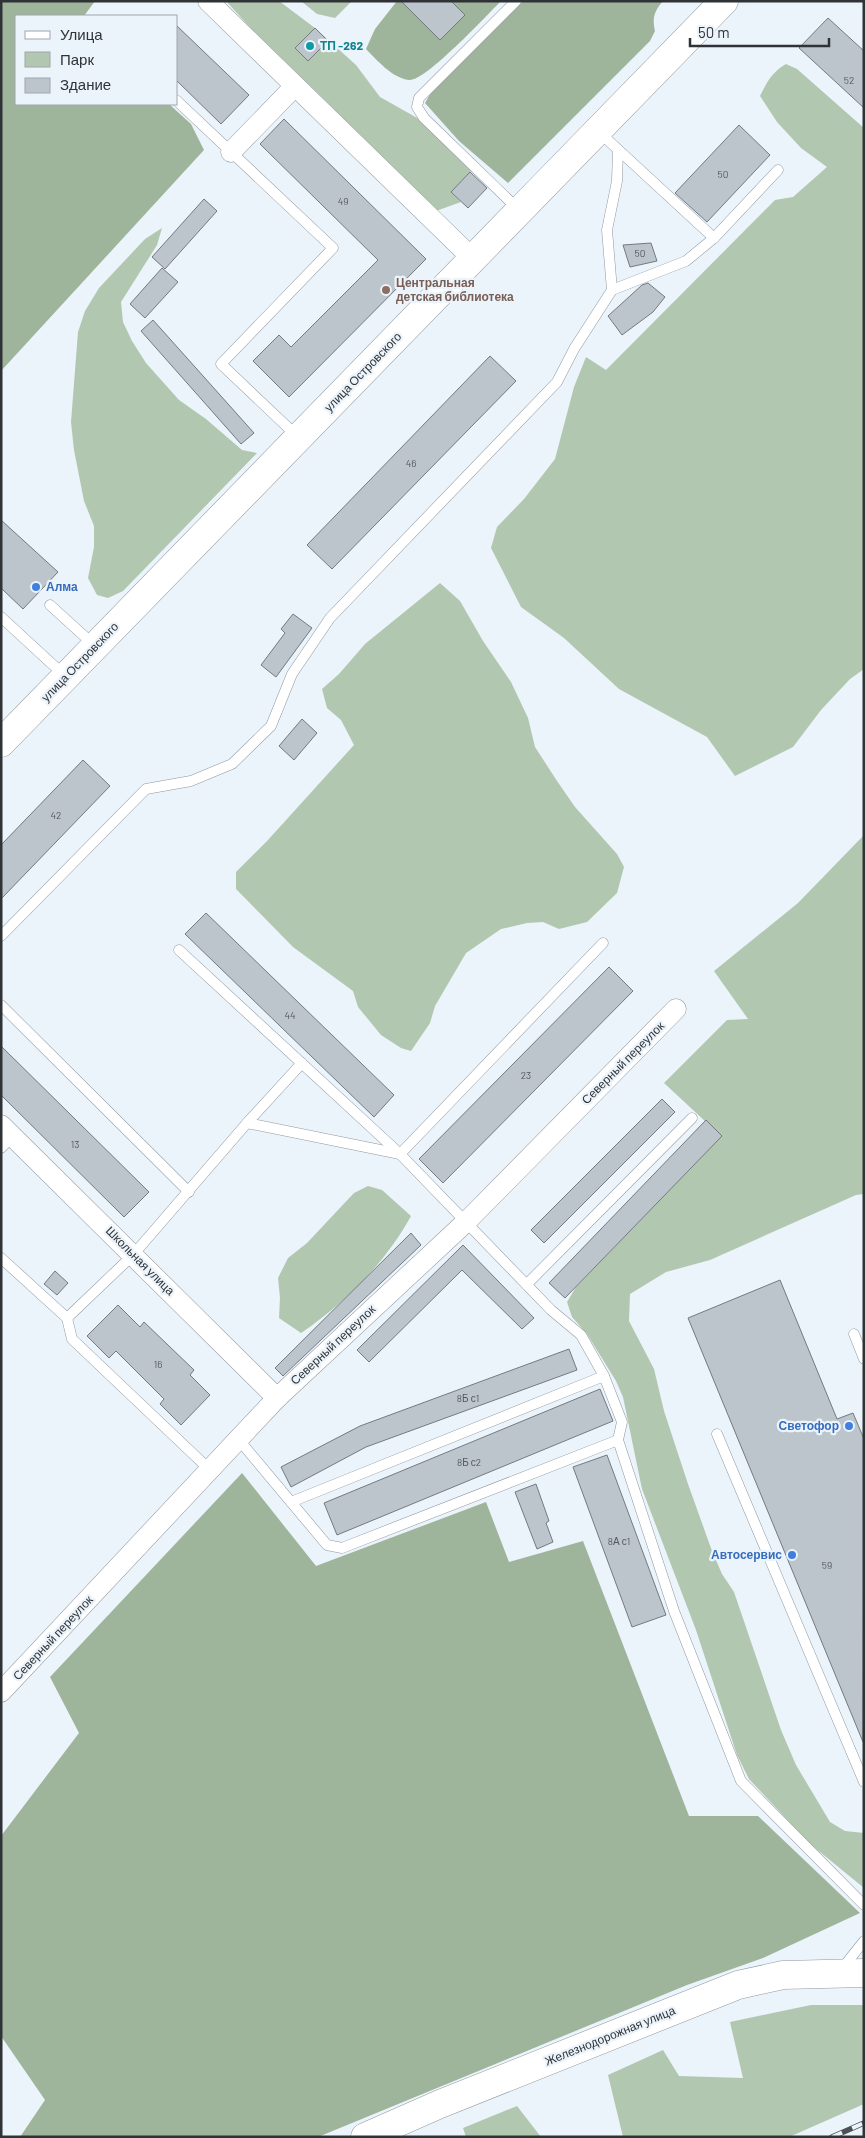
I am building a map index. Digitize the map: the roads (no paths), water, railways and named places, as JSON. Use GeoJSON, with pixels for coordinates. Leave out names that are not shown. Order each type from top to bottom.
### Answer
{"type":"FeatureCollection","features":[{"type":"Feature","properties":{"kind":"main road","name":"улица Островского"},"geometry":{"type":"LineString","coordinates":[[1,743],[724,1]]}},
{"type":"Feature","properties":{"kind":"main road","name":"Железнодорожная улица"},"geometry":{"type":"LineString","coordinates":[[365,2137],[395,2131],[738,1984],[784,1975],[852,1973]]}},
{"type":"Feature","properties":{"kind":"street"},"geometry":{"type":"LineString","coordinates":[[208,1],[473,259]]}},
{"type":"Feature","properties":{"kind":"street"},"geometry":{"type":"LineString","coordinates":[[231,152],[295,86]]}},
{"type":"Feature","properties":{"kind":"street","name":"Северный переулок"},"geometry":{"type":"LineString","coordinates":[[1,1692],[211,1471],[277,1398],[467,1221],[676,1009]]}},
{"type":"Feature","properties":{"kind":"street","name":"Школьная улица"},"geometry":{"type":"LineString","coordinates":[[5,1137],[134,1255],[277,1398]]}},
{"type":"Feature","properties":{"kind":"lane"},"geometry":{"type":"LineString","coordinates":[[516,1],[419,98],[418,107],[424,118],[520,210]]}},
{"type":"Feature","properties":{"kind":"lane"},"geometry":{"type":"LineString","coordinates":[[178,102],[333,248],[221,364],[298,438]]}},
{"type":"Feature","properties":{"kind":"lane"},"geometry":{"type":"LineString","coordinates":[[597,131],[714,238]]}},
{"type":"Feature","properties":{"kind":"lane"},"geometry":{"type":"LineString","coordinates":[[612,290],[606,230],[617,181],[618,150]]}},
{"type":"Feature","properties":{"kind":"lane"},"geometry":{"type":"LineString","coordinates":[[1,936],[146,789],[191,781],[232,764],[271,726],[292,674],[330,618],[557,382],[574,349],[612,290],[686,261],[714,238],[778,170]]}},
{"type":"Feature","properties":{"kind":"lane"},"geometry":{"type":"LineString","coordinates":[[50,605],[95,646]]}},
{"type":"Feature","properties":{"kind":"lane"},"geometry":{"type":"LineString","coordinates":[[1,617],[65,676]]}},
{"type":"Feature","properties":{"kind":"lane"},"geometry":{"type":"LineString","coordinates":[[400,1154],[603,943]]}},
{"type":"Feature","properties":{"kind":"lane"},"geometry":{"type":"LineString","coordinates":[[179,950],[400,1154],[467,1221],[551,1310],[581,1335],[604,1376],[622,1422],[618,1440],[674,1611],[741,1781],[864,1905]]}},
{"type":"Feature","properties":{"kind":"lane"},"geometry":{"type":"LineString","coordinates":[[1,1005],[189,1192]]}},
{"type":"Feature","properties":{"kind":"lane"},"geometry":{"type":"LineString","coordinates":[[67,1318],[134,1255],[247,1123],[302,1063]]}},
{"type":"Feature","properties":{"kind":"lane"},"geometry":{"type":"LineString","coordinates":[[527,1284],[692,1118]]}},
{"type":"Feature","properties":{"kind":"lane"},"geometry":{"type":"LineString","coordinates":[[247,1123],[400,1154]]}},
{"type":"Feature","properties":{"kind":"lane"},"geometry":{"type":"LineString","coordinates":[[1,1258],[67,1318],[72,1339],[211,1471]]}},
{"type":"Feature","properties":{"kind":"lane"},"geometry":{"type":"LineString","coordinates":[[854,1334],[864,1359]]}},
{"type":"Feature","properties":{"kind":"lane"},"geometry":{"type":"LineString","coordinates":[[291,1502],[604,1376]]}},
{"type":"Feature","properties":{"kind":"lane"},"geometry":{"type":"LineString","coordinates":[[717,1434],[864,1782]]}},
{"type":"Feature","properties":{"kind":"lane"},"geometry":{"type":"LineString","coordinates":[[239,1440],[327,1545],[342,1548],[618,1440]]}},
{"type":"Feature","properties":{"kind":"lane"},"geometry":{"type":"LineString","coordinates":[[852,1973],[864,1941]]}},
{"type":"Feature","properties":{"kind":"railway"},"geometry":{"type":"LineString","coordinates":[[832,2137],[864,2123]]}},
{"type":"Feature","properties":{"kind":"place","name":"ТП -262"},"geometry":{"type":"Point","coordinates":[310,46]}},
{"type":"Feature","properties":{"kind":"place","name":"Центральная детская библиотека"},"geometry":{"type":"Point","coordinates":[386,290]}},
{"type":"Feature","properties":{"kind":"place","name":"Алма"},"geometry":{"type":"Point","coordinates":[36,587]}},
{"type":"Feature","properties":{"kind":"place","name":"Светофор"},"geometry":{"type":"Point","coordinates":[849,1426]}},
{"type":"Feature","properties":{"kind":"place","name":"Автосервис"},"geometry":{"type":"Point","coordinates":[792,1555]}}]}
